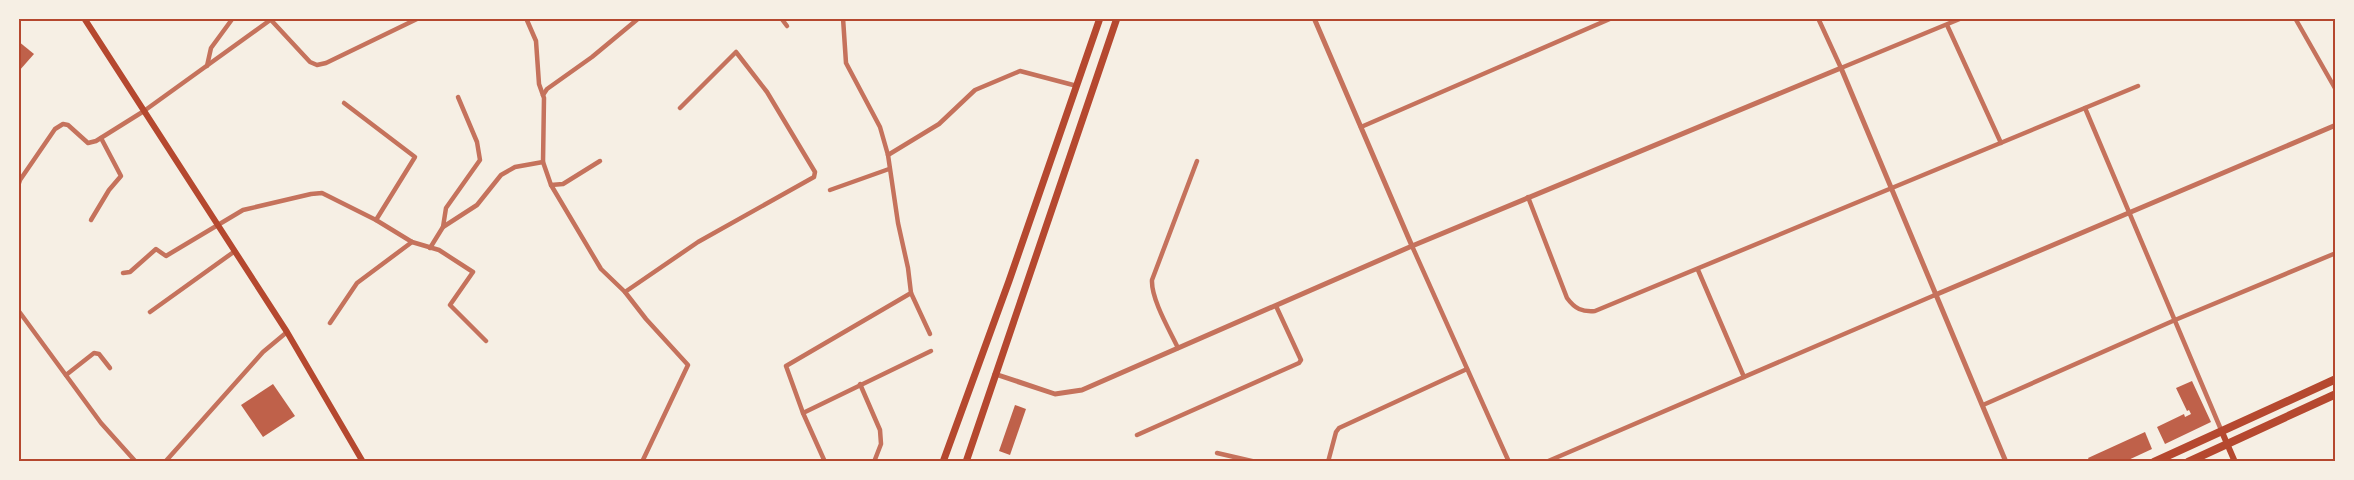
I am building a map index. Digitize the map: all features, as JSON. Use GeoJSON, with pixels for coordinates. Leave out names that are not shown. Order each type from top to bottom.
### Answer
{"type":"FeatureCollection","features":[{"type":"Feature","properties":{"kind":"highway"},"geometry":{"type":"LineString","coordinates":[[2154,462],[2336,379]]}},
{"type":"Feature","properties":{"kind":"highway"},"geometry":{"type":"LineString","coordinates":[[2188,462],[2336,394]]}},
{"type":"Feature","properties":{"kind":"main road"},"geometry":{"type":"LineString","coordinates":[[84,18],[287,332],[363,462]]}},
{"type":"Feature","properties":{"kind":"main road"},"geometry":{"type":"LineString","coordinates":[[943,462],[1100,18]]}},
{"type":"Feature","properties":{"kind":"main road"},"geometry":{"type":"LineString","coordinates":[[966,462],[994,374],[1027,286],[1118,18]]}},
{"type":"Feature","properties":{"kind":"main road"},"geometry":{"type":"LineString","coordinates":[[2222,432],[2235,462]]}},
{"type":"Feature","properties":{"kind":"street"},"geometry":{"type":"LineString","coordinates":[[207,66],[212,48],[233,18]]}},
{"type":"Feature","properties":{"kind":"street"},"geometry":{"type":"LineString","coordinates":[[18,186],[55,129],[63,124],[68,125],[87,142],[100,138],[144,111],[272,19],[310,62],[317,65],[326,63],[419,18]]}},
{"type":"Feature","properties":{"kind":"street"},"geometry":{"type":"LineString","coordinates":[[526,18],[536,41],[537,68],[543,94],[543,162],[551,185],[601,269],[625,292],[688,365],[642,462]]}},
{"type":"Feature","properties":{"kind":"street"},"geometry":{"type":"LineString","coordinates":[[543,94],[639,18]]}},
{"type":"Feature","properties":{"kind":"street"},"geometry":{"type":"LineString","coordinates":[[781,18],[787,26]]}},
{"type":"Feature","properties":{"kind":"street"},"geometry":{"type":"LineString","coordinates":[[843,18],[846,63],[880,127],[888,155],[911,293],[930,334]]}},
{"type":"Feature","properties":{"kind":"street"},"geometry":{"type":"LineString","coordinates":[[1314,18],[1412,246],[1509,462]]}},
{"type":"Feature","properties":{"kind":"street"},"geometry":{"type":"LineString","coordinates":[[1361,127],[1612,18]]}},
{"type":"Feature","properties":{"kind":"street"},"geometry":{"type":"LineString","coordinates":[[1818,18],[2006,462]]}},
{"type":"Feature","properties":{"kind":"street"},"geometry":{"type":"LineString","coordinates":[[994,374],[1055,394],[1082,390],[1527,197],[1962,18]]}},
{"type":"Feature","properties":{"kind":"street"},"geometry":{"type":"LineString","coordinates":[[2295,18],[2336,90]]}},
{"type":"Feature","properties":{"kind":"street"},"geometry":{"type":"LineString","coordinates":[[1947,25],[2001,143]]}},
{"type":"Feature","properties":{"kind":"street"},"geometry":{"type":"LineString","coordinates":[[625,292],[698,242],[814,177],[815,171],[767,92],[736,52],[680,108]]}},
{"type":"Feature","properties":{"kind":"street"},"geometry":{"type":"LineString","coordinates":[[888,155],[939,124],[975,90],[1020,71],[1077,86]]}},
{"type":"Feature","properties":{"kind":"street"},"geometry":{"type":"LineString","coordinates":[[1527,197],[1568,298],[1574,306],[1584,312],[1595,311],[2138,86]]}},
{"type":"Feature","properties":{"kind":"street"},"geometry":{"type":"LineString","coordinates":[[430,248],[443,227],[446,208],[480,160],[477,142],[458,97]]}},
{"type":"Feature","properties":{"kind":"street"},"geometry":{"type":"LineString","coordinates":[[344,103],[415,157],[376,220]]}},
{"type":"Feature","properties":{"kind":"street"},"geometry":{"type":"LineString","coordinates":[[2085,108],[2222,432]]}},
{"type":"Feature","properties":{"kind":"street"},"geometry":{"type":"LineString","coordinates":[[1546,462],[2336,125]]}},
{"type":"Feature","properties":{"kind":"street"},"geometry":{"type":"LineString","coordinates":[[91,220],[109,190],[121,176],[100,138]]}},
{"type":"Feature","properties":{"kind":"street"},"geometry":{"type":"LineString","coordinates":[[551,185],[563,183],[600,161]]}},
{"type":"Feature","properties":{"kind":"street"},"geometry":{"type":"LineString","coordinates":[[1178,348],[1151,286],[1197,161]]}},
{"type":"Feature","properties":{"kind":"street"},"geometry":{"type":"LineString","coordinates":[[443,227],[477,205],[501,175],[515,167],[543,162]]}},
{"type":"Feature","properties":{"kind":"street"},"geometry":{"type":"LineString","coordinates":[[830,190],[889,169]]}},
{"type":"Feature","properties":{"kind":"street"},"geometry":{"type":"LineString","coordinates":[[123,273],[130,272],[156,249],[166,256],[217,224],[250,207],[322,193],[376,220],[412,242],[439,250],[473,272],[450,305],[486,341]]}},
{"type":"Feature","properties":{"kind":"street"},"geometry":{"type":"LineString","coordinates":[[330,322],[357,283],[412,242]]}},
{"type":"Feature","properties":{"kind":"street"},"geometry":{"type":"LineString","coordinates":[[150,312],[235,251]]}},
{"type":"Feature","properties":{"kind":"street"},"geometry":{"type":"LineString","coordinates":[[1983,405],[2175,320],[2336,253]]}},
{"type":"Feature","properties":{"kind":"street"},"geometry":{"type":"LineString","coordinates":[[1698,270],[1744,377]]}},
{"type":"Feature","properties":{"kind":"street"},"geometry":{"type":"LineString","coordinates":[[825,462],[786,369],[788,363],[911,293]]}},
{"type":"Feature","properties":{"kind":"street"},"geometry":{"type":"LineString","coordinates":[[1137,435],[1301,362],[1276,306]]}},
{"type":"Feature","properties":{"kind":"street"},"geometry":{"type":"LineString","coordinates":[[18,310],[101,423],[136,462]]}},
{"type":"Feature","properties":{"kind":"street"},"geometry":{"type":"LineString","coordinates":[[165,462],[263,352],[287,332]]}},
{"type":"Feature","properties":{"kind":"street"},"geometry":{"type":"LineString","coordinates":[[803,413],[931,351]]}},
{"type":"Feature","properties":{"kind":"street"},"geometry":{"type":"LineString","coordinates":[[66,375],[94,353],[99,354],[110,368]]}},
{"type":"Feature","properties":{"kind":"street"},"geometry":{"type":"LineString","coordinates":[[1328,462],[1339,428],[1467,369]]}},
{"type":"Feature","properties":{"kind":"street"},"geometry":{"type":"LineString","coordinates":[[860,384],[880,430],[881,444],[874,462]]}},
{"type":"Feature","properties":{"kind":"street"},"geometry":{"type":"LineString","coordinates":[[1217,453],[1256,462]]}},
{"type":"Feature","properties":{"kind":"building"},"geometry":{"type":"Polygon","coordinates":[[[18,41],[34,54],[19,71],[18,70],[18,41]]]}},
{"type":"Feature","properties":{"kind":"building"},"geometry":{"type":"Polygon","coordinates":[[[2192,381],[2211,422],[2165,444],[2157,427],[2184,414],[2185,417],[2191,414],[2189,410],[2187,411],[2176,388],[2192,381]]]}},
{"type":"Feature","properties":{"kind":"building"},"geometry":{"type":"Polygon","coordinates":[[[273,384],[295,416],[263,437],[241,405],[273,384]]]}},
{"type":"Feature","properties":{"kind":"building"},"geometry":{"type":"Polygon","coordinates":[[[1015,405],[1026,409],[1010,455],[999,451],[1015,405]]]}},
{"type":"Feature","properties":{"kind":"building"},"geometry":{"type":"Polygon","coordinates":[[[2145,432],[2152,449],[2124,462],[2090,462],[2088,458],[2145,432]]]}}]}
